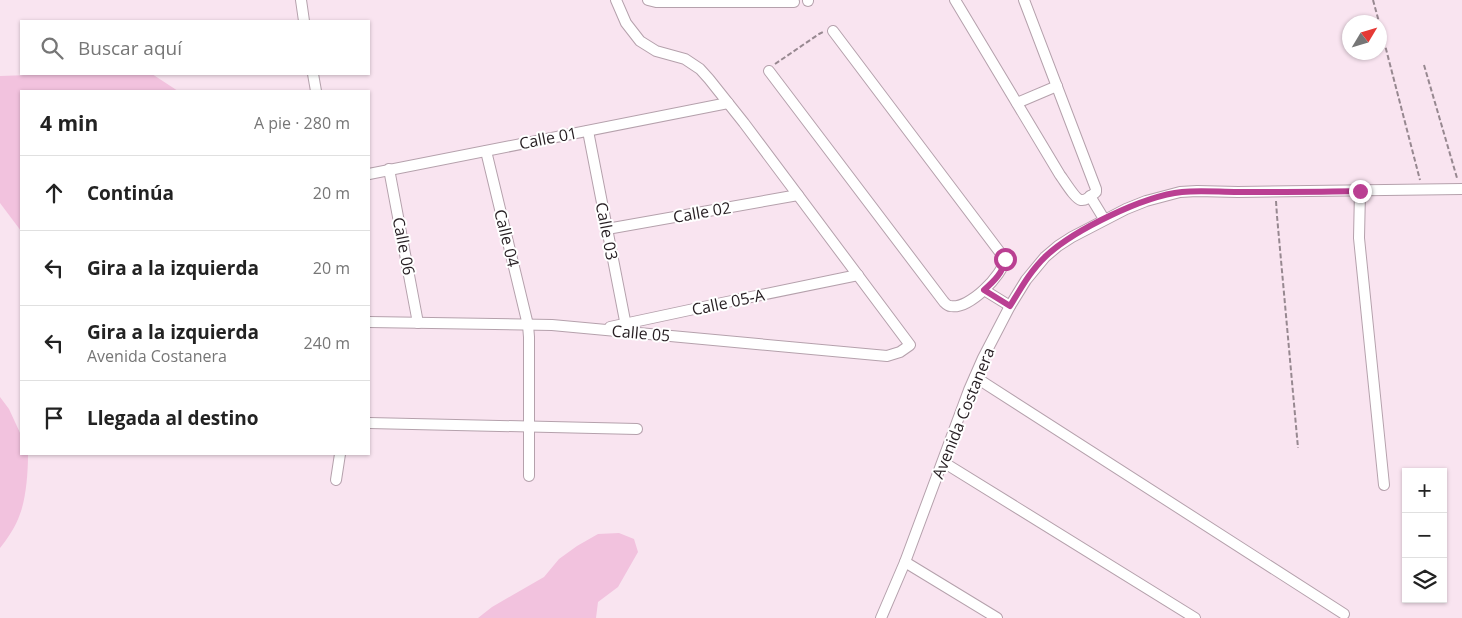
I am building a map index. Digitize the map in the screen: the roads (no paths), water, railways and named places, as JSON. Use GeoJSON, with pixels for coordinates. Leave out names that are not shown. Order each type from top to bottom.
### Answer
{"type":"FeatureCollection","features":[{"type":"Feature","properties":{"kind":"street"},"geometry":{"type":"LineString","coordinates":[[300,0],[304,20]]}},
{"type":"Feature","properties":{"kind":"street"},"geometry":{"type":"LineString","coordinates":[[616,0],[626,23],[640,41],[656,51],[685,59],[704,74],[858,275]]}},
{"type":"Feature","properties":{"kind":"street"},"geometry":{"type":"LineString","coordinates":[[648,0],[656,2],[794,2]]}},
{"type":"Feature","properties":{"kind":"street"},"geometry":{"type":"LineString","coordinates":[[955,0],[1071,191],[1080,200],[1083,200],[1096,192],[1096,189],[1024,0]]}},
{"type":"Feature","properties":{"kind":"street"},"geometry":{"type":"LineString","coordinates":[[769,71],[944,302],[949,306],[956,306],[967,302],[984,290],[999,274],[1005,259],[833,31]]}},
{"type":"Feature","properties":{"kind":"street"},"geometry":{"type":"LineString","coordinates":[[313,75],[316,90]]}},
{"type":"Feature","properties":{"kind":"street"},"geometry":{"type":"LineString","coordinates":[[1017,103],[1057,86]]}},
{"type":"Feature","properties":{"kind":"street","name":"Calle 01"},"geometry":{"type":"LineString","coordinates":[[370,174],[728,103]]}},
{"type":"Feature","properties":{"kind":"street","name":"Calle 03"},"geometry":{"type":"LineString","coordinates":[[588,131],[626,328]]}},
{"type":"Feature","properties":{"kind":"street","name":"Calle 04"},"geometry":{"type":"LineString","coordinates":[[486,150],[530,337],[529,476]]}},
{"type":"Feature","properties":{"kind":"street","name":"Calle 06"},"geometry":{"type":"LineString","coordinates":[[389,170],[418,323]]}},
{"type":"Feature","properties":{"kind":"street","name":"Avenida Costanera"},"geometry":{"type":"LineString","coordinates":[[881,618],[905,562],[975,377],[1010,306],[1026,280],[1045,257],[1072,237],[1146,201],[1180,192],[1461,190]]}},
{"type":"Feature","properties":{"kind":"street"},"geometry":{"type":"LineString","coordinates":[[1360,191],[1359,238],[1384,485]]}},
{"type":"Feature","properties":{"kind":"street","name":"Calle 02"},"geometry":{"type":"LineString","coordinates":[[607,229],[798,195]]}},
{"type":"Feature","properties":{"kind":"street"},"geometry":{"type":"LineString","coordinates":[[1090,196],[1104,220]]}},
{"type":"Feature","properties":{"kind":"street","name":"Calle 05"},"geometry":{"type":"LineString","coordinates":[[370,322],[552,325],[599,330],[626,328],[887,356],[900,352],[910,345],[858,275]]}},
{"type":"Feature","properties":{"kind":"street","name":"Calle 05-A"},"geometry":{"type":"LineString","coordinates":[[626,328],[722,303],[858,275]]}},
{"type":"Feature","properties":{"kind":"street"},"geometry":{"type":"LineString","coordinates":[[984,290],[1010,306]]}},
{"type":"Feature","properties":{"kind":"street"},"geometry":{"type":"LineString","coordinates":[[975,377],[1344,614]]}},
{"type":"Feature","properties":{"kind":"street"},"geometry":{"type":"LineString","coordinates":[[370,422],[637,429]]}},
{"type":"Feature","properties":{"kind":"street"},"geometry":{"type":"LineString","coordinates":[[336,480],[340,455]]}},
{"type":"Feature","properties":{"kind":"street"},"geometry":{"type":"LineString","coordinates":[[943,462],[1195,618]]}},
{"type":"Feature","properties":{"kind":"street"},"geometry":{"type":"LineString","coordinates":[[905,562],[997,618]]}}]}
